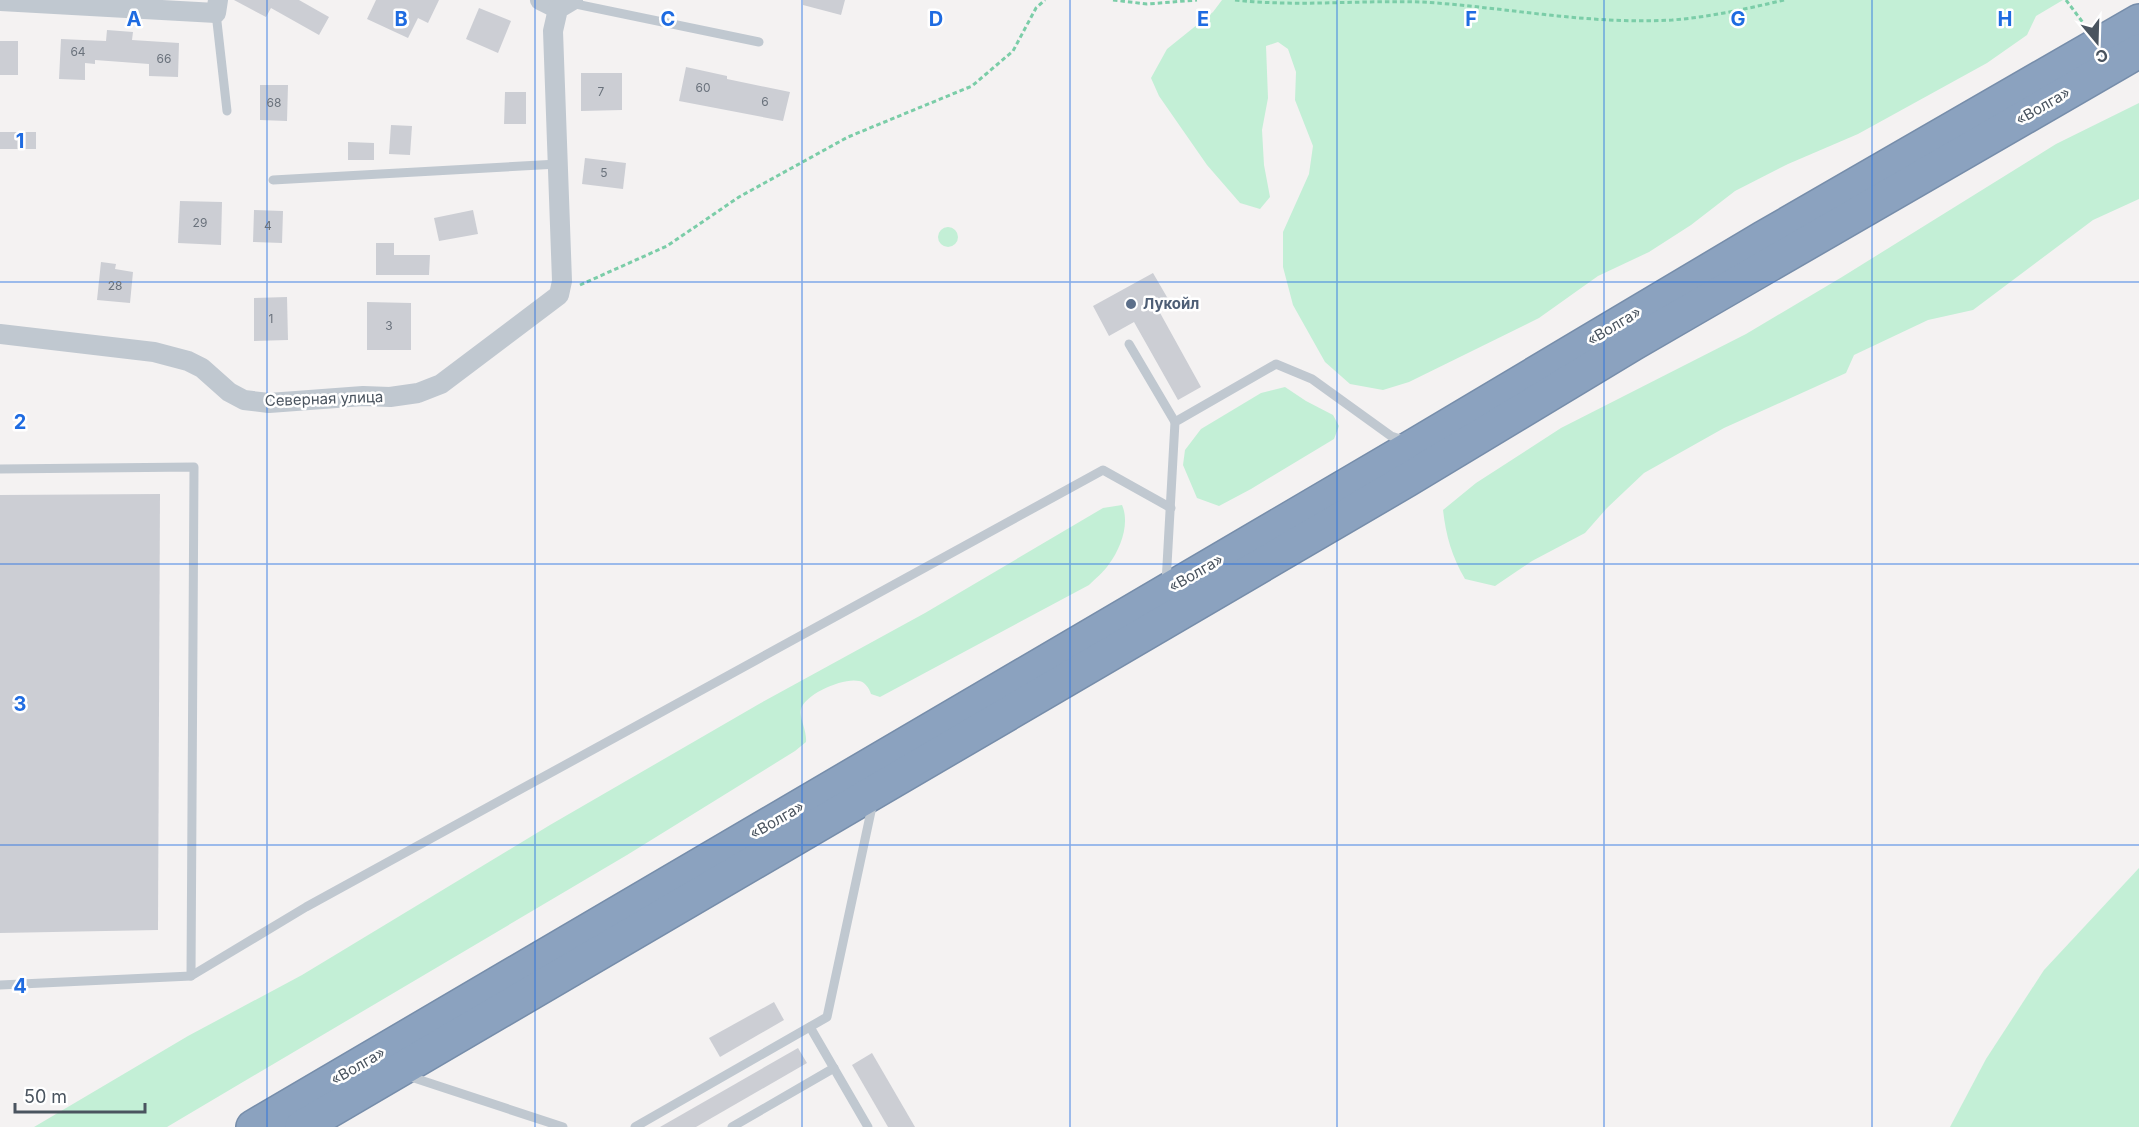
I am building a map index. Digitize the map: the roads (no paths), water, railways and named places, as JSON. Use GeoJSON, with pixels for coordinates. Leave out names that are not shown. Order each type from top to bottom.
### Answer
{"type":"FeatureCollection","features":[{"type":"Feature","properties":{"kind":"highway","name":"«Волга»"},"geometry":{"type":"LineString","coordinates":[[253,1127],[1417,444],[1763,238],[2139,21]]}},
{"type":"Feature","properties":{"kind":"highway","name":"«Волга»"},"geometry":{"type":"LineString","coordinates":[[302,1127],[1396,487],[1634,343],[2139,51]]}},
{"type":"Feature","properties":{"kind":"street"},"geometry":{"type":"LineString","coordinates":[[540,0],[567,4],[553,31],[559,164]]}},
{"type":"Feature","properties":{"kind":"street"},"geometry":{"type":"LineString","coordinates":[[0,1],[217,6]]}},
{"type":"Feature","properties":{"kind":"street","name":"Северная улица"},"geometry":{"type":"LineString","coordinates":[[0,334],[154,352],[188,361],[202,368],[229,392],[244,400],[268,403],[363,396],[390,397],[418,393],[441,384],[559,295],[562,281],[559,164]]}},
{"type":"Feature","properties":{"kind":"lane"},"geometry":{"type":"LineString","coordinates":[[567,4],[759,42]]}},
{"type":"Feature","properties":{"kind":"lane"},"geometry":{"type":"LineString","coordinates":[[217,6],[227,111]]}},
{"type":"Feature","properties":{"kind":"lane"},"geometry":{"type":"LineString","coordinates":[[273,180],[559,164]]}},
{"type":"Feature","properties":{"kind":"lane"},"geometry":{"type":"LineString","coordinates":[[1129,344],[1174,422],[1166,591]]}},
{"type":"Feature","properties":{"kind":"lane"},"geometry":{"type":"LineString","coordinates":[[1174,422],[1276,364],[1312,379],[1391,436],[1417,444]]}},
{"type":"Feature","properties":{"kind":"lane"},"geometry":{"type":"LineString","coordinates":[[0,469],[194,467],[191,976]]}},
{"type":"Feature","properties":{"kind":"lane"},"geometry":{"type":"LineString","coordinates":[[0,985],[191,976],[306,907],[1103,470],[1171,508]]}},
{"type":"Feature","properties":{"kind":"lane"},"geometry":{"type":"LineString","coordinates":[[635,1127],[827,1017],[875,793]]}},
{"type":"Feature","properties":{"kind":"lane"},"geometry":{"type":"LineString","coordinates":[[810,1027],[867,1127]]}},
{"type":"Feature","properties":{"kind":"lane"},"geometry":{"type":"LineString","coordinates":[[732,1127],[834,1068]]}},
{"type":"Feature","properties":{"kind":"lane"},"geometry":{"type":"LineString","coordinates":[[395,1072],[563,1127]]}},
{"type":"Feature","properties":{"kind":"place","name":"Лукойл"},"geometry":{"type":"Point","coordinates":[1131,304]}}]}
